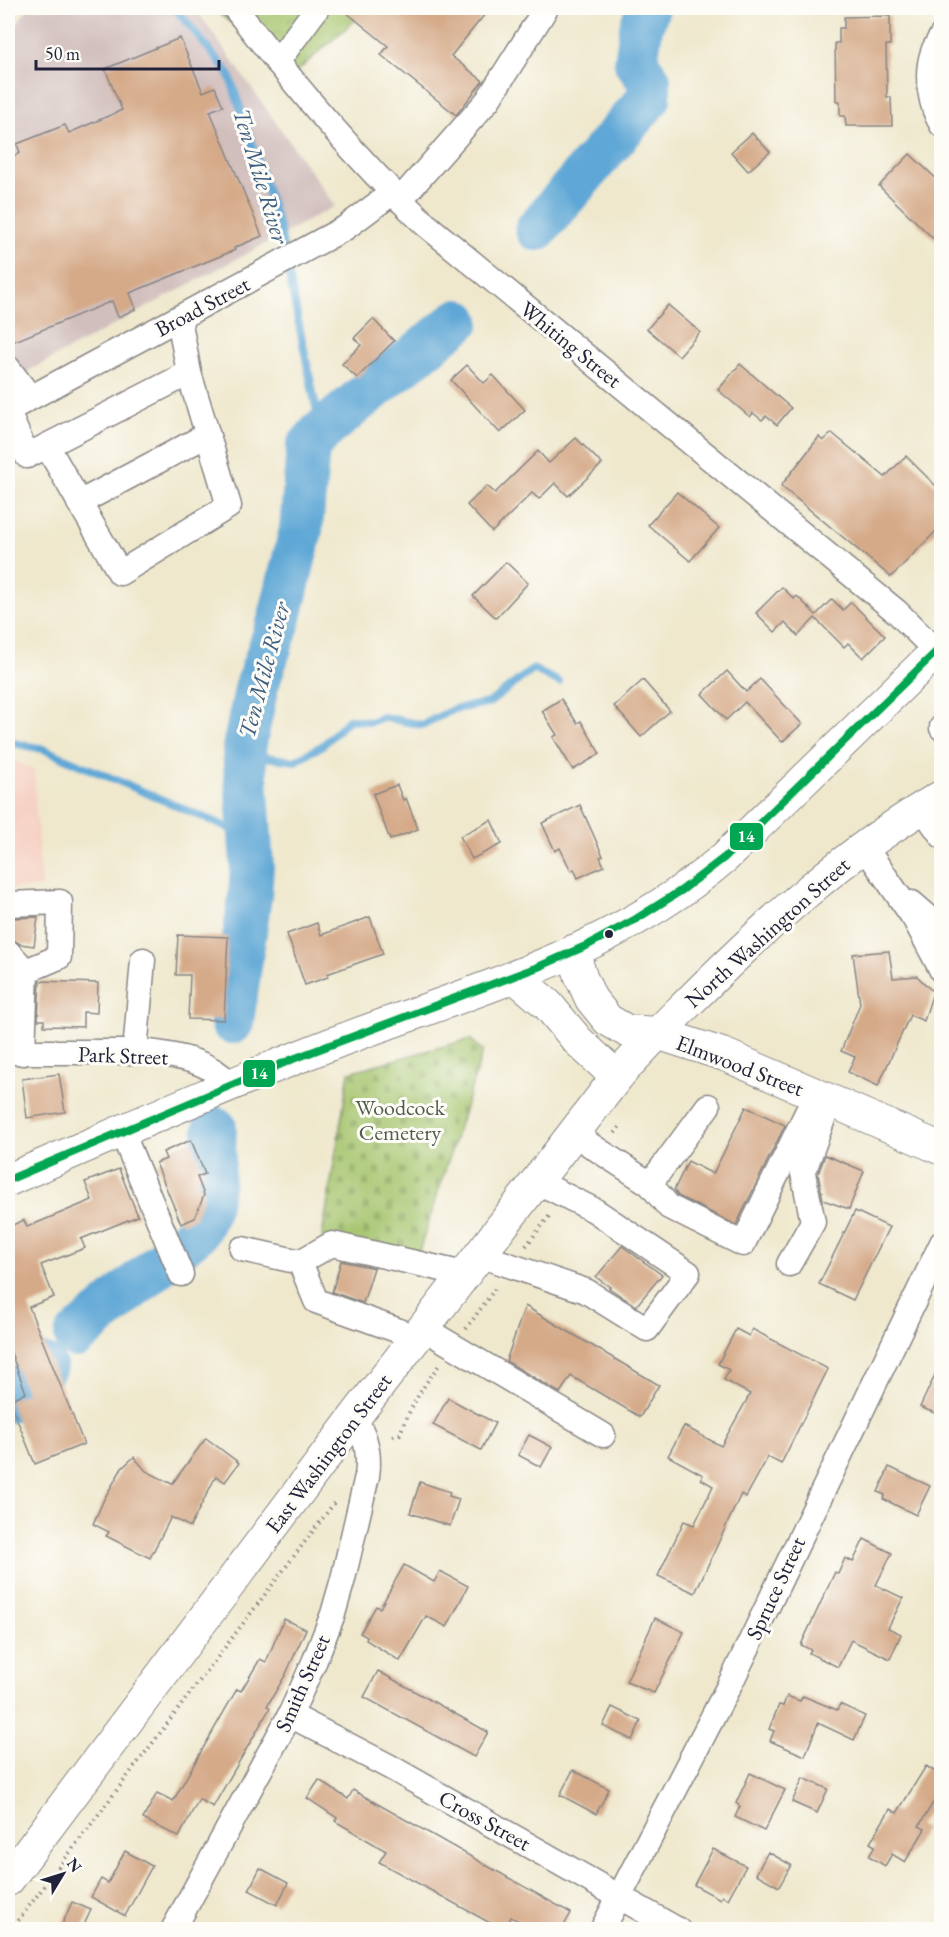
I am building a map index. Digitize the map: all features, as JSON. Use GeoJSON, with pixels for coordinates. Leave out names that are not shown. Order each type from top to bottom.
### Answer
{"type":"FeatureCollection","features":[{"type":"Feature","properties":{"kind":"main road"},"geometry":{"type":"LineString","coordinates":[[8,1180],[326,1046],[515,977],[638,918],[700,879],[754,831],[939,649]]}},
{"type":"Feature","properties":{"kind":"main road","name":"North Washington Street"},"geometry":{"type":"LineString","coordinates":[[657,1033],[760,932],[828,874],[864,846],[932,802]]}},
{"type":"Feature","properties":{"kind":"main road","name":"Elmwood Street"},"geometry":{"type":"LineString","coordinates":[[573,951],[591,999],[608,1020],[627,1030],[657,1033],[725,1055],[942,1149]]}},
{"type":"Feature","properties":{"kind":"main road"},"geometry":{"type":"LineString","coordinates":[[515,977],[548,1005],[578,1041],[617,1077]]}},
{"type":"Feature","properties":{"kind":"main road","name":"East Washington Street"},"geometry":{"type":"LineString","coordinates":[[8,1880],[354,1418],[572,1133],[617,1077],[657,1033]]}},
{"type":"Feature","properties":{"kind":"street","name":"Whiting Street"},"geometry":{"type":"LineString","coordinates":[[235,8],[277,62],[358,157],[396,197],[508,293],[939,649]]}},
{"type":"Feature","properties":{"kind":"street"},"geometry":{"type":"LineString","coordinates":[[277,62],[317,8]]}},
{"type":"Feature","properties":{"kind":"street","name":"Broad Street"},"geometry":{"type":"LineString","coordinates":[[8,411],[30,397],[271,269],[396,197],[488,100],[546,8]]}},
{"type":"Feature","properties":{"kind":"street"},"geometry":{"type":"LineString","coordinates":[[942,35],[933,52],[930,85],[934,113],[942,125]]}},
{"type":"Feature","properties":{"kind":"street"},"geometry":{"type":"LineString","coordinates":[[46,446],[120,573],[228,506],[189,373],[179,318]]}},
{"type":"Feature","properties":{"kind":"street"},"geometry":{"type":"LineString","coordinates":[[8,368],[30,397]]}},
{"type":"Feature","properties":{"kind":"street"},"geometry":{"type":"LineString","coordinates":[[8,411],[27,456],[189,373]]}},
{"type":"Feature","properties":{"kind":"street"},"geometry":{"type":"LineString","coordinates":[[80,503],[207,435]]}},
{"type":"Feature","properties":{"kind":"street"},"geometry":{"type":"LineString","coordinates":[[932,802],[942,836]]}},
{"type":"Feature","properties":{"kind":"street"},"geometry":{"type":"LineString","coordinates":[[864,846],[914,918],[942,971]]}},
{"type":"Feature","properties":{"kind":"street"},"geometry":{"type":"LineString","coordinates":[[893,886],[942,929]]}},
{"type":"Feature","properties":{"kind":"street"},"geometry":{"type":"LineString","coordinates":[[893,886],[897,921],[920,957],[942,983]]}},
{"type":"Feature","properties":{"kind":"street"},"geometry":{"type":"LineString","coordinates":[[8,904],[60,902],[59,957],[26,971]]}},
{"type":"Feature","properties":{"kind":"street"},"geometry":{"type":"LineString","coordinates":[[8,952],[26,971]]}},
{"type":"Feature","properties":{"kind":"street"},"geometry":{"type":"LineString","coordinates":[[135,1052],[143,960]]}},
{"type":"Feature","properties":{"kind":"street"},"geometry":{"type":"LineString","coordinates":[[15,1053],[26,971]]}},
{"type":"Feature","properties":{"kind":"street","name":"Park Street"},"geometry":{"type":"LineString","coordinates":[[15,1053],[149,1052],[189,1059],[222,1074],[231,1085]]}},
{"type":"Feature","properties":{"kind":"street"},"geometry":{"type":"LineString","coordinates":[[572,1133],[650,1184],[669,1208],[743,1244],[823,1097]]}},
{"type":"Feature","properties":{"kind":"street"},"geometry":{"type":"LineString","coordinates":[[789,1264],[813,1222],[803,1173],[823,1097]]}},
{"type":"Feature","properties":{"kind":"street"},"geometry":{"type":"LineString","coordinates":[[650,1184],[708,1106]]}},
{"type":"Feature","properties":{"kind":"street"},"geometry":{"type":"LineString","coordinates":[[122,1132],[181,1274]]}},
{"type":"Feature","properties":{"kind":"street"},"geometry":{"type":"LineString","coordinates":[[242,1249],[300,1263],[332,1244],[472,1265],[586,1291],[646,1329],[688,1273],[594,1210],[536,1181]]}},
{"type":"Feature","properties":{"kind":"street","name":"Spruce Street"},"geometry":{"type":"LineString","coordinates":[[602,1929],[732,1678],[942,1243]]}},
{"type":"Feature","properties":{"kind":"street"},"geometry":{"type":"LineString","coordinates":[[300,1263],[316,1301],[420,1333],[603,1435]]}},
{"type":"Feature","properties":{"kind":"street","name":"Smith Street"},"geometry":{"type":"LineString","coordinates":[[173,1929],[290,1716],[333,1614],[369,1460],[361,1429],[354,1418]]}},
{"type":"Feature","properties":{"kind":"street","name":"Cross Street"},"geometry":{"type":"LineString","coordinates":[[290,1716],[390,1767],[678,1929]]}},
{"type":"Feature","properties":{"kind":"path"},"geometry":{"type":"LineString","coordinates":[[10,1929],[338,1498]]}},
{"type":"Feature","properties":{"kind":"shaded area"},"geometry":{"type":"Polygon","coordinates":[[[28,8],[195,8],[335,206],[8,382],[8,37],[28,8]]]}},
{"type":"Feature","properties":{"kind":"shaded area"},"geometry":{"type":"Polygon","coordinates":[[[8,759],[34,769],[41,887],[8,889],[8,759]]]}},
{"type":"Feature","properties":{"kind":"green space"},"geometry":{"type":"Polygon","coordinates":[[[216,8],[369,8],[295,73],[217,12],[216,8]]]}},
{"type":"Feature","properties":{"kind":"green space","name":"Woodcock Cemetery"},"geometry":{"type":"Polygon","coordinates":[[[470,1039],[483,1051],[418,1255],[322,1237],[349,1072],[470,1039]]]}},
{"type":"Feature","properties":{"kind":"building"},"geometry":{"type":"Polygon","coordinates":[[[341,8],[490,8],[451,56],[483,81],[456,115],[381,55],[388,46],[341,8]]]}},
{"type":"Feature","properties":{"kind":"building"},"geometry":{"type":"Polygon","coordinates":[[[890,16],[890,45],[886,45],[887,97],[891,97],[892,126],[846,126],[845,116],[840,116],[840,101],[836,101],[835,43],[839,43],[839,28],[844,28],[844,17],[890,16]]]}},
{"type":"Feature","properties":{"kind":"building"},"geometry":{"type":"Polygon","coordinates":[[[180,38],[203,92],[215,87],[223,106],[210,111],[262,236],[234,248],[235,250],[130,293],[136,309],[118,317],[112,301],[8,344],[8,158],[20,153],[17,144],[65,125],[69,133],[122,110],[105,69],[180,38]]]}},
{"type":"Feature","properties":{"kind":"building"},"geometry":{"type":"Polygon","coordinates":[[[752,133],[770,152],[748,171],[731,152],[752,133]]]}},
{"type":"Feature","properties":{"kind":"building"},"geometry":{"type":"Polygon","coordinates":[[[910,154],[942,184],[942,247],[879,186],[910,154]]]}},
{"type":"Feature","properties":{"kind":"building"},"geometry":{"type":"Polygon","coordinates":[[[668,305],[700,332],[679,356],[647,329],[668,305]]]}},
{"type":"Feature","properties":{"kind":"building"},"geometry":{"type":"Polygon","coordinates":[[[373,319],[394,341],[357,378],[342,364],[361,345],[354,338],[373,319]]]}},
{"type":"Feature","properties":{"kind":"building"},"geometry":{"type":"Polygon","coordinates":[[[740,364],[791,408],[777,425],[766,416],[762,420],[753,413],[750,417],[718,390],[740,364]]]}},
{"type":"Feature","properties":{"kind":"building"},"geometry":{"type":"Polygon","coordinates":[[[467,365],[484,383],[493,375],[525,410],[500,433],[451,380],[467,365]]]}},
{"type":"Feature","properties":{"kind":"building"},"geometry":{"type":"Polygon","coordinates":[[[832,433],[885,477],[906,456],[942,492],[942,525],[891,577],[781,486],[819,437],[823,441],[832,433]]]}},
{"type":"Feature","properties":{"kind":"building"},"geometry":{"type":"Polygon","coordinates":[[[576,438],[602,464],[568,496],[555,483],[539,499],[532,493],[492,532],[467,505],[487,486],[495,493],[538,451],[549,463],[576,438]]]}},
{"type":"Feature","properties":{"kind":"building"},"geometry":{"type":"Polygon","coordinates":[[[677,492],[719,528],[690,561],[648,525],[677,492]]]}},
{"type":"Feature","properties":{"kind":"building"},"geometry":{"type":"Polygon","coordinates":[[[506,562],[528,583],[496,618],[473,596],[506,562]]]}},
{"type":"Feature","properties":{"kind":"building"},"geometry":{"type":"Polygon","coordinates":[[[782,587],[794,599],[797,596],[816,615],[832,599],[843,610],[851,602],[885,636],[863,658],[848,643],[844,647],[815,618],[798,636],[785,622],[775,632],[756,613],[782,587]]]}},
{"type":"Feature","properties":{"kind":"building"},"geometry":{"type":"Polygon","coordinates":[[[727,671],[746,692],[760,679],[802,724],[782,742],[745,702],[726,720],[702,694],[727,671]]]}},
{"type":"Feature","properties":{"kind":"building"},"geometry":{"type":"Polygon","coordinates":[[[643,680],[670,711],[641,737],[614,706],[643,680]]]}},
{"type":"Feature","properties":{"kind":"building"},"geometry":{"type":"Polygon","coordinates":[[[561,699],[577,723],[581,721],[600,754],[573,770],[553,737],[557,735],[542,711],[561,699]]]}},
{"type":"Feature","properties":{"kind":"building"},"geometry":{"type":"Polygon","coordinates":[[[397,785],[403,800],[406,798],[418,829],[390,840],[373,794],[397,785]]]}},
{"type":"Feature","properties":{"kind":"building"},"geometry":{"type":"Polygon","coordinates":[[[580,805],[603,856],[600,857],[604,866],[578,878],[574,869],[571,871],[560,848],[555,851],[542,823],[580,805]]]}},
{"type":"Feature","properties":{"kind":"building"},"geometry":{"type":"Polygon","coordinates":[[[491,820],[502,844],[472,859],[460,836],[491,820]]]}},
{"type":"Feature","properties":{"kind":"building"},"geometry":{"type":"Polygon","coordinates":[[[38,917],[34,946],[20,944],[10,938],[13,918],[38,917]]]}},
{"type":"Feature","properties":{"kind":"building"},"geometry":{"type":"Polygon","coordinates":[[[370,917],[383,954],[327,974],[328,977],[305,985],[287,934],[317,923],[321,935],[370,917]]]}},
{"type":"Feature","properties":{"kind":"building"},"geometry":{"type":"Polygon","coordinates":[[[178,935],[228,937],[224,1020],[188,1019],[190,975],[176,975],[178,935]]]}},
{"type":"Feature","properties":{"kind":"building"},"geometry":{"type":"Polygon","coordinates":[[[889,951],[893,978],[917,976],[933,992],[924,1021],[910,1015],[878,1086],[848,1072],[855,1057],[841,1051],[860,1004],[853,954],[889,951]]]}},
{"type":"Feature","properties":{"kind":"building"},"geometry":{"type":"Polygon","coordinates":[[[40,981],[98,983],[97,1013],[83,1012],[83,1027],[44,1026],[44,1020],[38,1020],[40,981]]]}},
{"type":"Feature","properties":{"kind":"building"},"geometry":{"type":"Polygon","coordinates":[[[59,1074],[65,1112],[27,1118],[22,1079],[59,1074]]]}},
{"type":"Feature","properties":{"kind":"building"},"geometry":{"type":"Polygon","coordinates":[[[746,1107],[785,1125],[736,1225],[678,1196],[674,1190],[688,1161],[713,1174],[746,1107]]]}},
{"type":"Feature","properties":{"kind":"building"},"geometry":{"type":"Polygon","coordinates":[[[191,1140],[205,1174],[197,1177],[204,1195],[195,1218],[181,1224],[156,1163],[166,1159],[163,1152],[191,1140]]]}},
{"type":"Feature","properties":{"kind":"building"},"geometry":{"type":"Polygon","coordinates":[[[825,1155],[864,1171],[849,1209],[823,1200],[818,1174],[825,1155]]]}},
{"type":"Feature","properties":{"kind":"building"},"geometry":{"type":"Polygon","coordinates":[[[119,1169],[138,1216],[81,1239],[85,1248],[41,1265],[54,1297],[29,1307],[84,1444],[35,1464],[9,1400],[26,1393],[8,1345],[8,1227],[24,1220],[27,1227],[92,1200],[85,1182],[119,1169]]]}},
{"type":"Feature","properties":{"kind":"building"},"geometry":{"type":"Polygon","coordinates":[[[855,1211],[889,1227],[853,1300],[819,1284],[855,1211]]]}},
{"type":"Feature","properties":{"kind":"building"},"geometry":{"type":"Polygon","coordinates":[[[622,1246],[662,1275],[636,1306],[596,1277],[622,1246]]]}},
{"type":"Feature","properties":{"kind":"building"},"geometry":{"type":"Polygon","coordinates":[[[341,1261],[374,1268],[363,1303],[332,1292],[341,1261]]]}},
{"type":"Feature","properties":{"kind":"building"},"geometry":{"type":"Polygon","coordinates":[[[525,1306],[659,1385],[640,1417],[571,1376],[560,1393],[506,1361],[525,1306]]]}},
{"type":"Feature","properties":{"kind":"building"},"geometry":{"type":"Polygon","coordinates":[[[736,1329],[749,1336],[752,1329],[828,1369],[781,1464],[768,1457],[746,1497],[741,1494],[695,1593],[658,1576],[684,1521],[694,1525],[713,1486],[701,1479],[703,1475],[668,1456],[684,1426],[721,1446],[750,1394],[724,1380],[729,1370],[718,1364],[736,1329]]]}},
{"type":"Feature","properties":{"kind":"building"},"geometry":{"type":"Polygon","coordinates":[[[942,1360],[942,1416],[920,1407],[942,1360]]]}},
{"type":"Feature","properties":{"kind":"building"},"geometry":{"type":"Polygon","coordinates":[[[448,1398],[495,1423],[481,1450],[433,1425],[448,1398]]]}},
{"type":"Feature","properties":{"kind":"building"},"geometry":{"type":"Polygon","coordinates":[[[529,1435],[552,1447],[541,1467],[518,1455],[529,1435]]]}},
{"type":"Feature","properties":{"kind":"building"},"geometry":{"type":"Polygon","coordinates":[[[206,1438],[239,1463],[225,1482],[216,1476],[190,1527],[171,1517],[150,1558],[106,1536],[109,1532],[93,1524],[122,1468],[134,1457],[146,1471],[172,1484],[206,1438]]]}},
{"type":"Feature","properties":{"kind":"building"},"geometry":{"type":"Polygon","coordinates":[[[889,1467],[930,1486],[916,1515],[883,1499],[885,1495],[878,1492],[889,1467]]]}},
{"type":"Feature","properties":{"kind":"building"},"geometry":{"type":"Polygon","coordinates":[[[420,1482],[450,1492],[449,1496],[459,1499],[450,1526],[410,1513],[420,1482]]]}},
{"type":"Feature","properties":{"kind":"building"},"geometry":{"type":"Polygon","coordinates":[[[864,1539],[892,1553],[876,1585],[903,1598],[888,1628],[901,1634],[890,1659],[851,1640],[838,1667],[809,1653],[811,1650],[801,1645],[835,1572],[838,1574],[845,1558],[853,1562],[864,1539]]]}},
{"type":"Feature","properties":{"kind":"building"},"geometry":{"type":"Polygon","coordinates":[[[404,1565],[434,1582],[440,1571],[468,1586],[447,1627],[426,1616],[400,1661],[366,1640],[367,1637],[360,1633],[376,1606],[380,1608],[404,1565]]]}},
{"type":"Feature","properties":{"kind":"building"},"geometry":{"type":"Polygon","coordinates":[[[655,1618],[684,1632],[654,1693],[626,1682],[655,1618]]]}},
{"type":"Feature","properties":{"kind":"building"},"geometry":{"type":"Polygon","coordinates":[[[284,1619],[306,1629],[286,1674],[267,1706],[270,1708],[213,1807],[199,1799],[179,1837],[143,1819],[157,1793],[173,1801],[237,1689],[241,1691],[260,1659],[266,1662],[284,1619]]]}},
{"type":"Feature","properties":{"kind":"building"},"geometry":{"type":"Polygon","coordinates":[[[378,1671],[488,1732],[474,1757],[364,1697],[378,1671]]]}},
{"type":"Feature","properties":{"kind":"building"},"geometry":{"type":"Polygon","coordinates":[[[787,1696],[800,1701],[803,1696],[837,1710],[840,1704],[865,1716],[854,1740],[818,1723],[805,1756],[770,1741],[774,1731],[769,1729],[779,1705],[783,1706],[787,1696]]]}},
{"type":"Feature","properties":{"kind":"building"},"geometry":{"type":"Polygon","coordinates":[[[612,1707],[641,1721],[632,1740],[603,1726],[612,1707]]]}},
{"type":"Feature","properties":{"kind":"building"},"geometry":{"type":"Polygon","coordinates":[[[926,1766],[942,1776],[942,1788],[919,1826],[925,1829],[905,1862],[892,1854],[885,1866],[869,1856],[875,1846],[870,1843],[890,1809],[897,1813],[926,1766]]]}},
{"type":"Feature","properties":{"kind":"building"},"geometry":{"type":"Polygon","coordinates":[[[573,1770],[609,1789],[596,1814],[560,1795],[573,1770]]]}},
{"type":"Feature","properties":{"kind":"building"},"geometry":{"type":"Polygon","coordinates":[[[750,1773],[785,1790],[764,1831],[735,1817],[740,1806],[736,1803],[750,1773]]]}},
{"type":"Feature","properties":{"kind":"building"},"geometry":{"type":"Polygon","coordinates":[[[803,1778],[828,1789],[817,1813],[792,1802],[803,1778]]]}},
{"type":"Feature","properties":{"kind":"building"},"geometry":{"type":"Polygon","coordinates":[[[319,1780],[348,1799],[353,1790],[571,1913],[562,1929],[534,1929],[511,1917],[505,1929],[501,1929],[379,1862],[386,1851],[335,1821],[337,1818],[307,1798],[319,1780]]]}},
{"type":"Feature","properties":{"kind":"building"},"geometry":{"type":"Polygon","coordinates":[[[713,1849],[746,1866],[728,1899],[722,1896],[720,1899],[694,1885],[713,1849]]]}},
{"type":"Feature","properties":{"kind":"building"},"geometry":{"type":"Polygon","coordinates":[[[125,1851],[152,1866],[125,1916],[91,1897],[101,1879],[108,1883],[125,1851]]]}},
{"type":"Feature","properties":{"kind":"building"},"geometry":{"type":"Polygon","coordinates":[[[768,1852],[791,1865],[779,1887],[756,1874],[768,1852]]]}},
{"type":"Feature","properties":{"kind":"building"},"geometry":{"type":"Polygon","coordinates":[[[260,1868],[288,1883],[277,1905],[249,1890],[260,1868]]]}},
{"type":"Feature","properties":{"kind":"building"},"geometry":{"type":"Polygon","coordinates":[[[72,1902],[91,1910],[82,1929],[60,1929],[72,1902]]]}},
{"type":"Feature","properties":{"kind":"waterway","name":"Ten Mile River"},"geometry":{"type":"LineString","coordinates":[[175,8],[229,74],[279,227],[321,432]]}},
{"type":"Feature","properties":{"kind":"waterway","name":"Ten Mile River"},"geometry":{"type":"LineString","coordinates":[[537,229],[649,98],[649,80],[636,63],[641,28],[648,8]]}},
{"type":"Feature","properties":{"kind":"waterway","name":"Ten Mile River"},"geometry":{"type":"LineString","coordinates":[[232,1022],[250,896],[252,866],[244,748],[257,685],[279,621],[301,530],[308,447],[321,432],[458,321]]}},
{"type":"Feature","properties":{"kind":"waterway"},"geometry":{"type":"LineString","coordinates":[[244,754],[295,761],[323,745],[349,719],[370,722],[383,717],[422,725],[454,709],[489,703],[533,669],[559,682]]}},
{"type":"Feature","properties":{"kind":"waterway"},"geometry":{"type":"LineString","coordinates":[[8,742],[43,749],[250,837]]}},
{"type":"Feature","properties":{"kind":"waterway","name":"Ten Mile River"},"geometry":{"type":"LineString","coordinates":[[76,1336],[197,1232],[211,1195],[215,1128]]}},
{"type":"Feature","properties":{"kind":"waterway","name":"Ten Mile River"},"geometry":{"type":"LineString","coordinates":[[8,1401],[45,1366]]}},
{"type":"Feature","properties":{"kind":"transit line","name":"14"},"geometry":{"type":"LineString","coordinates":[[8,1180],[293,1059],[538,967],[588,945],[636,919],[682,890],[725,857],[942,646]]}}]}
